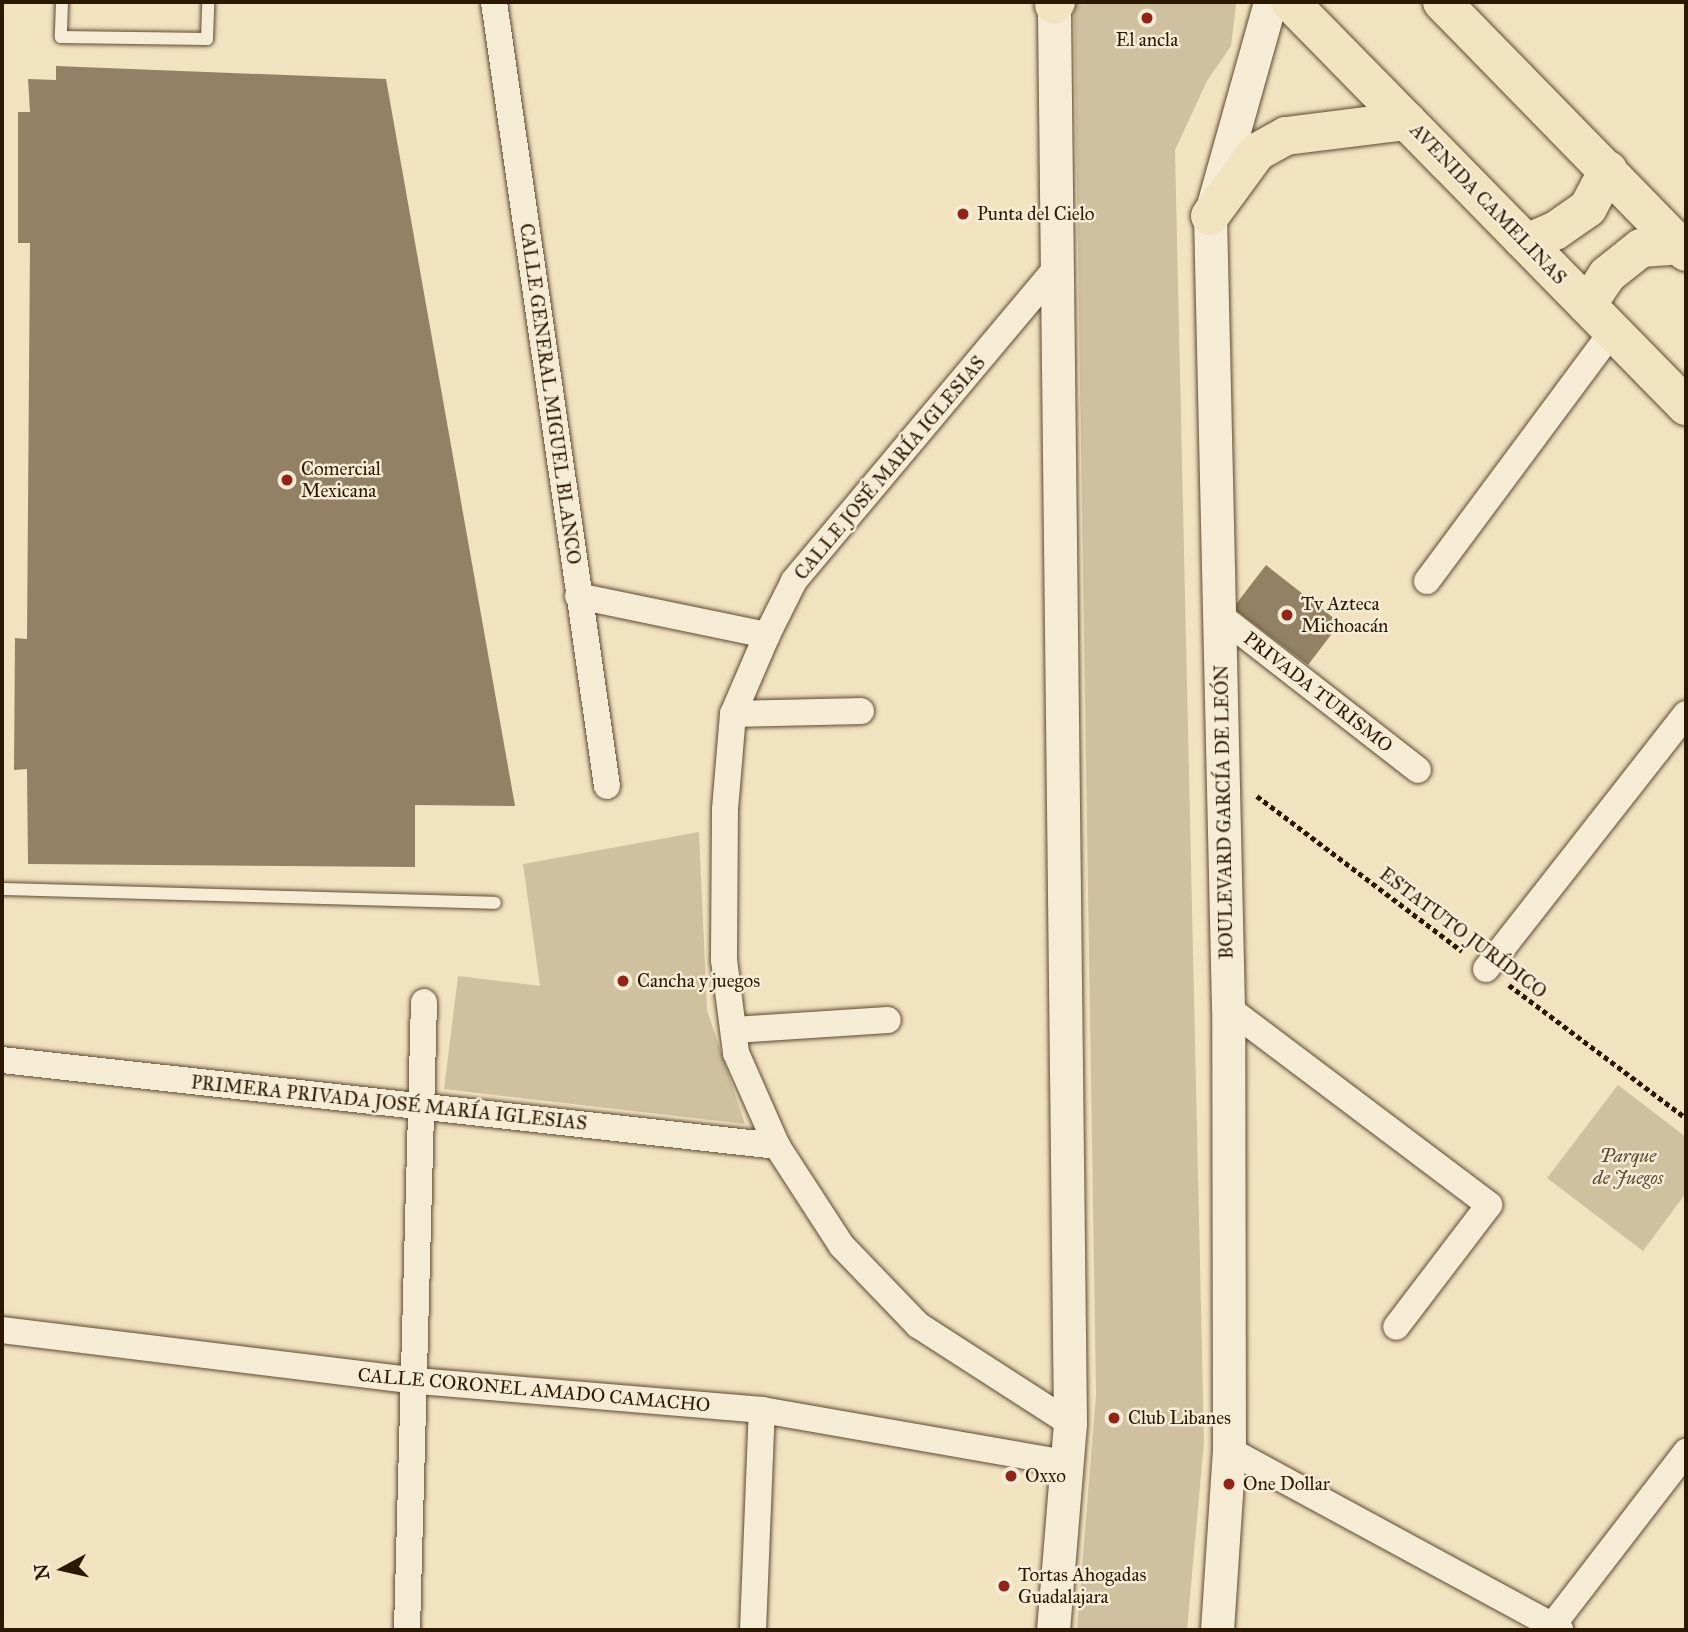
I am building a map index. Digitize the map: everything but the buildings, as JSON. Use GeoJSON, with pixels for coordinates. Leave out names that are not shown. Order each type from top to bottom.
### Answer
{"type":"FeatureCollection","features":[{"type":"Feature","properties":{"kind":"highway","name":"AVENIDA CAMELINAS"},"geometry":{"type":"LineString","coordinates":[[1290,2],[1686,406]]}},
{"type":"Feature","properties":{"kind":"highway"},"geometry":{"type":"LineString","coordinates":[[1442,2],[1683,249]]}},
{"type":"Feature","properties":{"kind":"highway"},"geometry":{"type":"LineString","coordinates":[[1210,216],[1257,152],[1286,136],[1407,121]]}},
{"type":"Feature","properties":{"kind":"highway"},"geometry":{"type":"LineString","coordinates":[[1522,239],[1531,240],[1555,231],[1588,208],[1608,170]]}},
{"type":"Feature","properties":{"kind":"highway"},"geometry":{"type":"LineString","coordinates":[[1600,318],[1607,275],[1641,248],[1683,249]]}},
{"type":"Feature","properties":{"kind":"street","name":"CALLE GENERAL MIGUEL BLANCO"},"geometry":{"type":"LineString","coordinates":[[494,2],[607,786]]}},
{"type":"Feature","properties":{"kind":"street","name":"BOULEVARD GARCÍA DE LEÓN"},"geometry":{"type":"LineString","coordinates":[[1217,1630],[1229,1450],[1228,1007],[1210,216],[1270,2]]}},
{"type":"Feature","properties":{"kind":"street"},"geometry":{"type":"LineString","coordinates":[[1053,1630],[1070,1423],[1054,3]]}},
{"type":"Feature","properties":{"kind":"street","name":"CALLE JOSÉ MARÍA IGLESIAS"},"geometry":{"type":"LineString","coordinates":[[1058,266],[794,582],[766,635],[733,714],[725,810],[724,960],[736,1053],[777,1146],[842,1246],[918,1325],[1070,1423]]}},
{"type":"Feature","properties":{"kind":"street"},"geometry":{"type":"LineString","coordinates":[[1427,581],[1600,318]]}},
{"type":"Feature","properties":{"kind":"street"},"geometry":{"type":"LineString","coordinates":[[578,596],[766,635]]}},
{"type":"Feature","properties":{"kind":"street","name":"PRIVADA TURISMO"},"geometry":{"type":"LineString","coordinates":[[1219,615],[1418,770]]}},
{"type":"Feature","properties":{"kind":"street"},"geometry":{"type":"LineString","coordinates":[[733,714],[861,711]]}},
{"type":"Feature","properties":{"kind":"street"},"geometry":{"type":"LineString","coordinates":[[1486,969],[1686,714]]}},
{"type":"Feature","properties":{"kind":"street"},"geometry":{"type":"LineString","coordinates":[[407,1630],[417,1381],[424,1002]]}},
{"type":"Feature","properties":{"kind":"street"},"geometry":{"type":"LineString","coordinates":[[1228,1007],[1489,1205],[1396,1326]]}},
{"type":"Feature","properties":{"kind":"street"},"geometry":{"type":"LineString","coordinates":[[734,1030],[888,1020]]}},
{"type":"Feature","properties":{"kind":"street","name":"PRIMERA PRIVADA JOSÉ MARÍA IGLESIAS"},"geometry":{"type":"LineString","coordinates":[[2,1060],[777,1146]]}},
{"type":"Feature","properties":{"kind":"street","name":"CALLE CORONEL AMADO CAMACHO"},"geometry":{"type":"LineString","coordinates":[[2,1330],[417,1381],[762,1410],[1065,1463]]}},
{"type":"Feature","properties":{"kind":"street"},"geometry":{"type":"LineString","coordinates":[[753,1630],[762,1410]]}},
{"type":"Feature","properties":{"kind":"street"},"geometry":{"type":"LineString","coordinates":[[1229,1450],[1556,1628],[1686,1452]]}},
{"type":"Feature","properties":{"kind":"lane"},"geometry":{"type":"LineString","coordinates":[[62,2],[61,37],[207,39],[208,2]]}},
{"type":"Feature","properties":{"kind":"lane"},"geometry":{"type":"LineString","coordinates":[[2,890],[495,903]]}},
{"type":"Feature","properties":{"kind":"path","name":"ESTATUTO JURÍDICO"},"geometry":{"type":"LineString","coordinates":[[1222,770],[1686,1118]]}},
{"type":"Feature","properties":{"kind":"green space"},"geometry":{"type":"Polygon","coordinates":[[[1074,2],[1235,2],[1236,6],[1231,46],[1207,81],[1175,150],[1204,1442],[1187,1630],[1077,1630],[1096,1395],[1074,2]]]}},
{"type":"Feature","properties":{"kind":"green space","name":"Cancha y juegos"},"geometry":{"type":"Polygon","coordinates":[[[699,832],[707,1010],[745,1124],[444,1089],[458,976],[540,986],[523,864],[699,832]]]}},
{"type":"Feature","properties":{"kind":"green space","name":"Parque de Juegos"},"geometry":{"type":"Polygon","coordinates":[[[1618,1085],[1686,1137],[1686,1193],[1643,1251],[1547,1178],[1618,1085]]]}},
{"type":"Feature","properties":{"kind":"place","name":"El ancla"},"geometry":{"type":"Point","coordinates":[1147,18]}},
{"type":"Feature","properties":{"kind":"place","name":"Punta del Cielo"},"geometry":{"type":"Point","coordinates":[963,214]}},
{"type":"Feature","properties":{"kind":"place","name":"Comercial Mexicana"},"geometry":{"type":"Point","coordinates":[287,480]}},
{"type":"Feature","properties":{"kind":"place","name":"Tv Azteca Michoacán"},"geometry":{"type":"Point","coordinates":[1287,615]}},
{"type":"Feature","properties":{"kind":"place","name":"Cancha y juegos"},"geometry":{"type":"Point","coordinates":[623,981]}},
{"type":"Feature","properties":{"kind":"place","name":"Club Libanes"},"geometry":{"type":"Point","coordinates":[1114,1418]}},
{"type":"Feature","properties":{"kind":"place","name":"Oxxo"},"geometry":{"type":"Point","coordinates":[1011,1476]}},
{"type":"Feature","properties":{"kind":"place","name":"One Dollar"},"geometry":{"type":"Point","coordinates":[1229,1484]}},
{"type":"Feature","properties":{"kind":"place","name":"Tortas Ahogadas Guadalajara"},"geometry":{"type":"Point","coordinates":[1004,1586]}}]}
